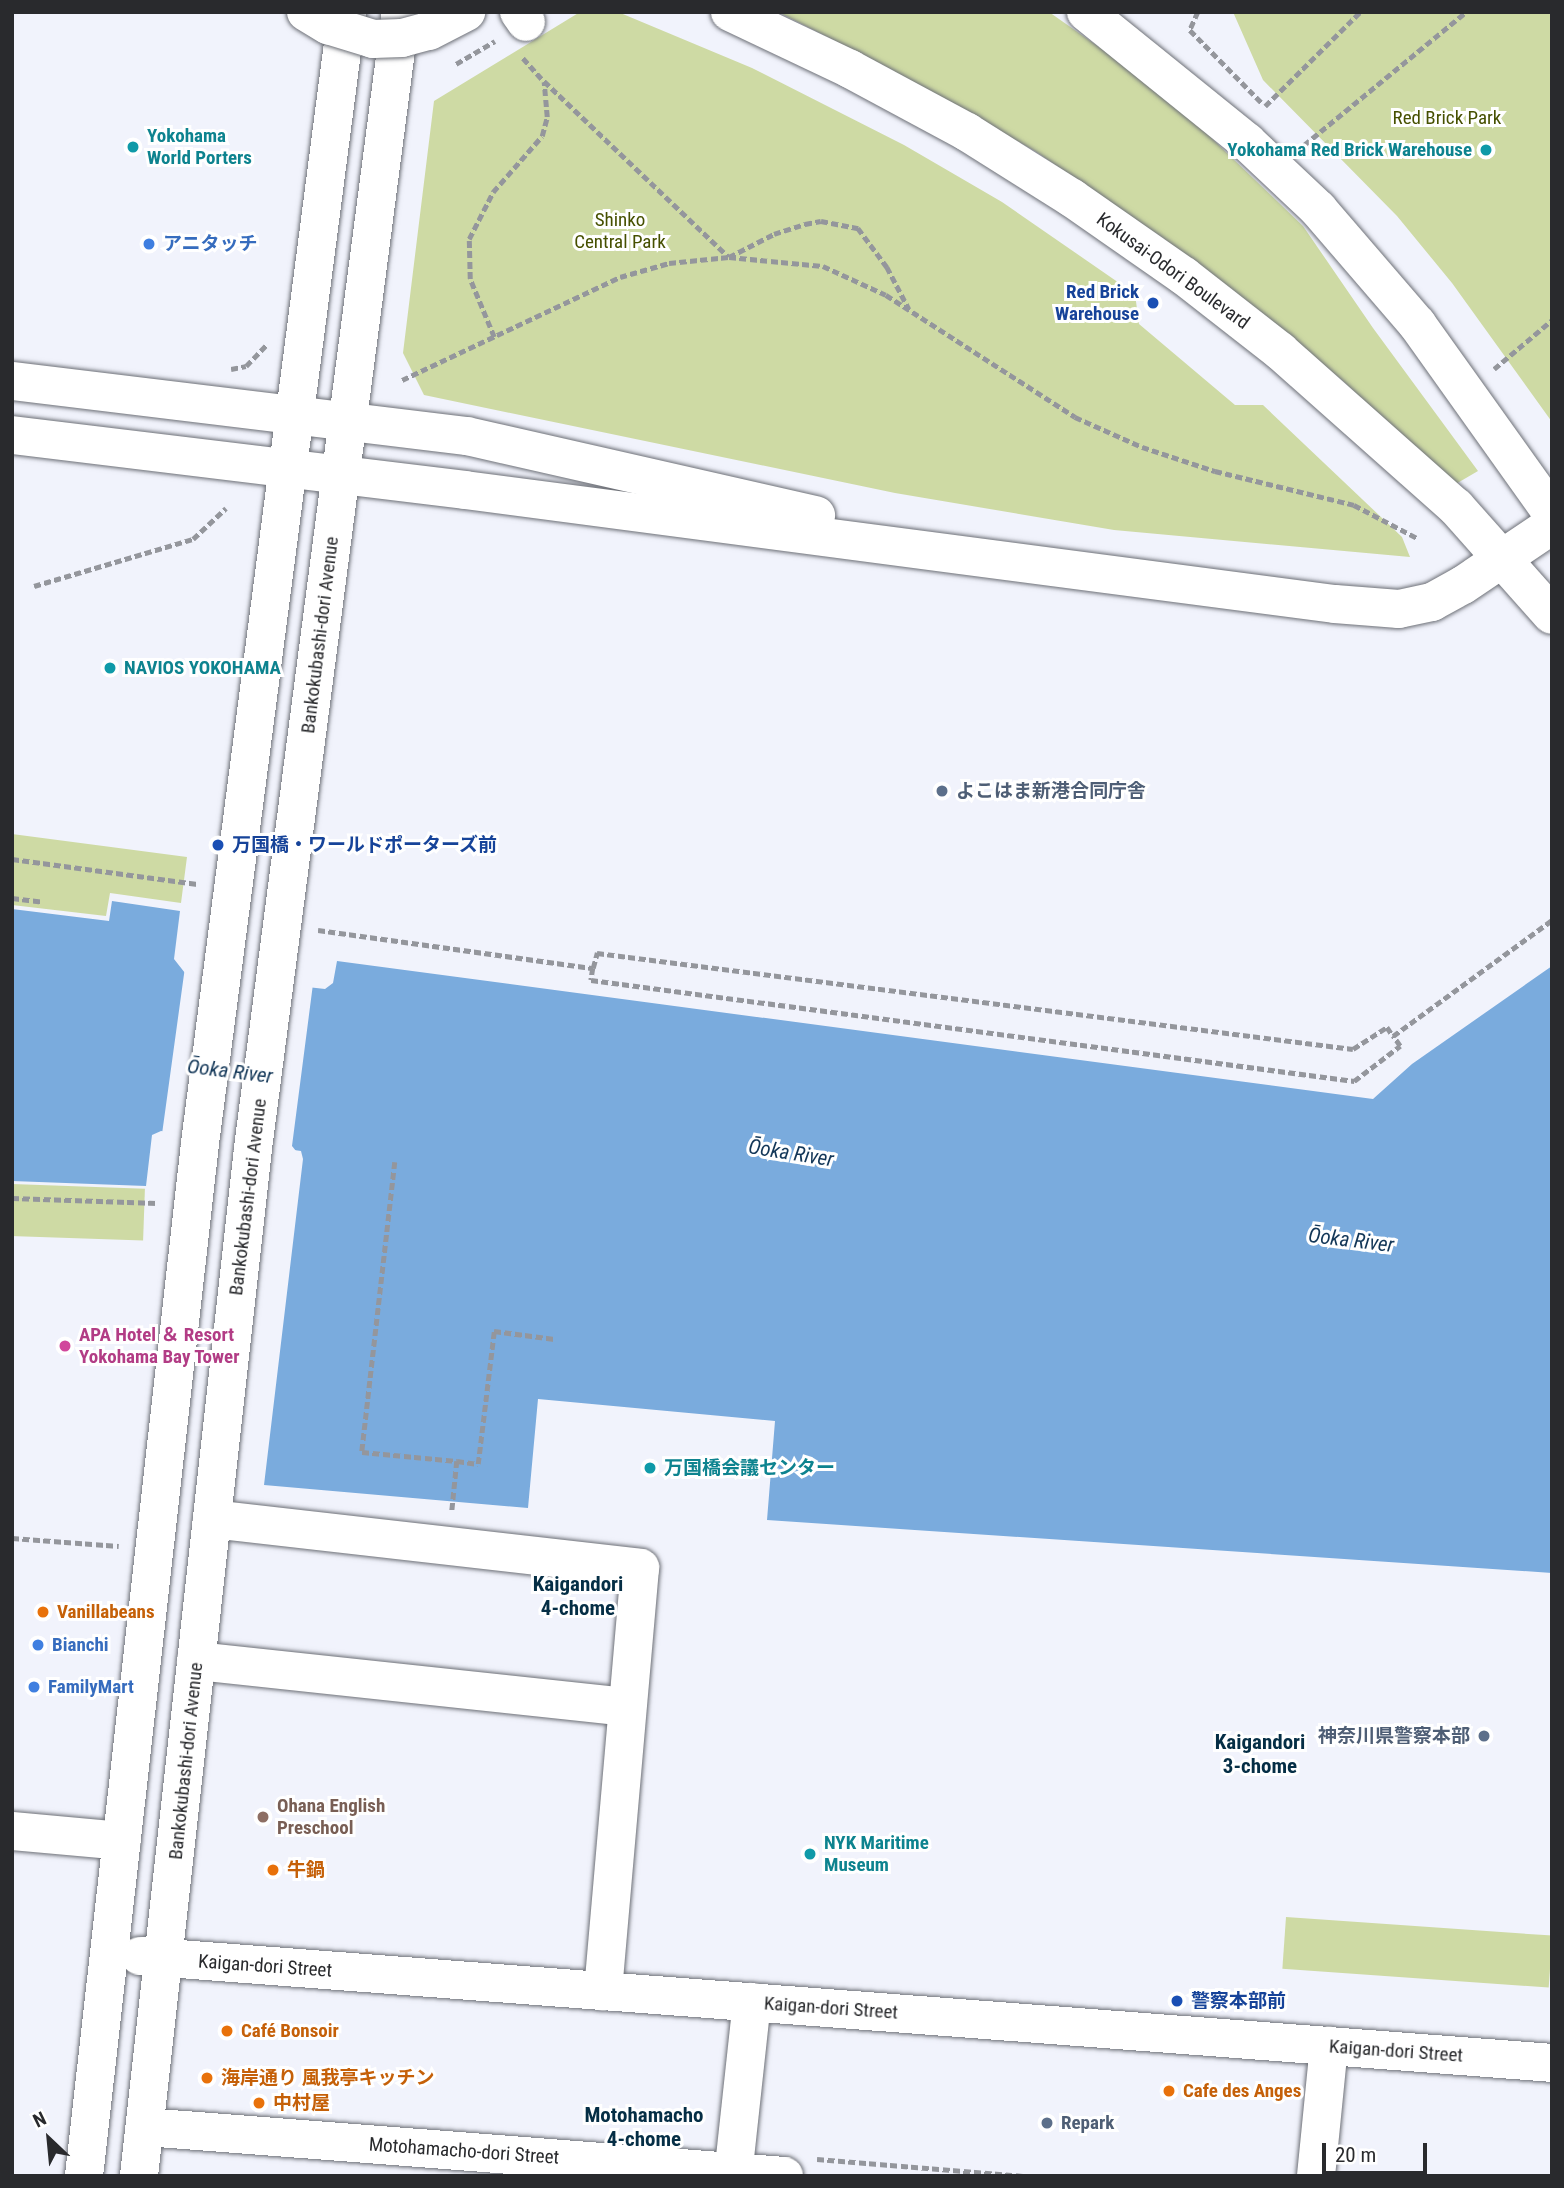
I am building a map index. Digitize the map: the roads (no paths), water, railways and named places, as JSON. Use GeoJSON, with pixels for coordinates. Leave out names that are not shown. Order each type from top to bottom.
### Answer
{"type":"FeatureCollection","features":[{"type":"Feature","properties":{"kind":"street"},"geometry":{"type":"LineString","coordinates":[[306,12],[328,25],[373,39],[402,38],[429,32],[466,12]]}},
{"type":"Feature","properties":{"kind":"street"},"geometry":{"type":"LineString","coordinates":[[84,2176],[200,1143],[347,12]]}},
{"type":"Feature","properties":{"kind":"street","name":"Bankokubashi-dori Avenue"},"geometry":{"type":"LineString","coordinates":[[139,2176],[253,1148],[401,12]]}},
{"type":"Feature","properties":{"kind":"street","name":"Kokusai-Odori Boulevard"},"geometry":{"type":"LineString","coordinates":[[730,12],[850,69],[967,132],[1072,198],[1184,276],[1280,351],[1446,497],[1552,615]]}},
{"type":"Feature","properties":{"kind":"street"},"geometry":{"type":"LineString","coordinates":[[1095,15],[1247,142],[1318,209],[1417,324],[1552,513]]}},
{"type":"Feature","properties":{"kind":"street"},"geometry":{"type":"LineString","coordinates":[[12,381],[467,436],[580,459],[1019,563]]}},
{"type":"Feature","properties":{"kind":"street"},"geometry":{"type":"LineString","coordinates":[[12,435],[288,468],[1335,604],[1399,609],[1432,602],[1552,525]]}},
{"type":"Feature","properties":{"kind":"street"},"geometry":{"type":"LineString","coordinates":[[212,1518],[640,1567],[603,1991]]}},
{"type":"Feature","properties":{"kind":"street"},"geometry":{"type":"LineString","coordinates":[[197,1661],[626,1707]]}},
{"type":"Feature","properties":{"kind":"street"},"geometry":{"type":"LineString","coordinates":[[12,1831],[122,1841]]}},
{"type":"Feature","properties":{"kind":"street","name":"Kaigan-dori Street"},"geometry":{"type":"LineString","coordinates":[[110,1954],[1552,2063]]}},
{"type":"Feature","properties":{"kind":"street"},"geometry":{"type":"LineString","coordinates":[[734,2174],[752,2002]]}},
{"type":"Feature","properties":{"kind":"street"},"geometry":{"type":"LineString","coordinates":[[1315,2176],[1329,2046]]}},
{"type":"Feature","properties":{"kind":"street","name":"Motohamacho-dori Street"},"geometry":{"type":"LineString","coordinates":[[145,2127],[734,2174],[795,2167]]}},
{"type":"Feature","properties":{"kind":"water","name":"Ōoka River"},"geometry":{"type":"Polygon","coordinates":[[[112,901],[180,911],[174,959],[185,973],[325,989],[333,983],[337,961],[1373,1099],[1412,1064],[1552,966],[1552,1573],[767,1520],[775,1421],[538,1399],[528,1508],[264,1485],[303,1159],[301,1151],[161,1131],[152,1135],[146,1186],[12,1181],[12,909],[109,921],[112,901]]]}},
{"type":"Feature","properties":{"kind":"place","name":"Yokohama World Porters"},"geometry":{"type":"Point","coordinates":[133,147]}},
{"type":"Feature","properties":{"kind":"place","name":"Yokohama Red Brick Warehouse"},"geometry":{"type":"Point","coordinates":[1486,150]}},
{"type":"Feature","properties":{"kind":"place","name":"アニタッチ"},"geometry":{"type":"Point","coordinates":[149,244]}},
{"type":"Feature","properties":{"kind":"place","name":"Red Brick Warehouse"},"geometry":{"type":"Point","coordinates":[1153,303]}},
{"type":"Feature","properties":{"kind":"place","name":"NAVIOS YOKOHAMA"},"geometry":{"type":"Point","coordinates":[110,668]}},
{"type":"Feature","properties":{"kind":"place","name":"よこはま新港合同庁舎"},"geometry":{"type":"Point","coordinates":[942,791]}},
{"type":"Feature","properties":{"kind":"place","name":"万国橋・ワールドポーターズ前"},"geometry":{"type":"Point","coordinates":[218,845]}},
{"type":"Feature","properties":{"kind":"place","name":"APA Hotel ＆ Resort Yokohama Bay Tower"},"geometry":{"type":"Point","coordinates":[65,1346]}},
{"type":"Feature","properties":{"kind":"place","name":"万国橋会議センター"},"geometry":{"type":"Point","coordinates":[650,1468]}},
{"type":"Feature","properties":{"kind":"place","name":"Vanillabeans"},"geometry":{"type":"Point","coordinates":[43,1612]}},
{"type":"Feature","properties":{"kind":"place","name":"Bianchi"},"geometry":{"type":"Point","coordinates":[38,1645]}},
{"type":"Feature","properties":{"kind":"place","name":"FamilyMart"},"geometry":{"type":"Point","coordinates":[34,1687]}},
{"type":"Feature","properties":{"kind":"place","name":"神奈川県警察本部"},"geometry":{"type":"Point","coordinates":[1484,1736]}},
{"type":"Feature","properties":{"kind":"place","name":"Ohana English Preschool"},"geometry":{"type":"Point","coordinates":[263,1817]}},
{"type":"Feature","properties":{"kind":"place","name":"NYK Maritime Museum"},"geometry":{"type":"Point","coordinates":[810,1854]}},
{"type":"Feature","properties":{"kind":"place","name":"牛鍋"},"geometry":{"type":"Point","coordinates":[273,1870]}},
{"type":"Feature","properties":{"kind":"place","name":"警察本部前"},"geometry":{"type":"Point","coordinates":[1177,2001]}},
{"type":"Feature","properties":{"kind":"place","name":"Café Bonsoir"},"geometry":{"type":"Point","coordinates":[227,2031]}},
{"type":"Feature","properties":{"kind":"place","name":"海岸通り 風我亭キッチン"},"geometry":{"type":"Point","coordinates":[207,2078]}},
{"type":"Feature","properties":{"kind":"place","name":"Cafe des Anges"},"geometry":{"type":"Point","coordinates":[1169,2091]}},
{"type":"Feature","properties":{"kind":"place","name":"中村屋"},"geometry":{"type":"Point","coordinates":[259,2103]}},
{"type":"Feature","properties":{"kind":"place","name":"Repark"},"geometry":{"type":"Point","coordinates":[1047,2123]}},
{"type":"Feature","properties":{"kind":"district","name":"Kaigandori 4-chome"},"geometry":{"type":"Point","coordinates":[578,1596]}},
{"type":"Feature","properties":{"kind":"district","name":"Kaigandori 3-chome"},"geometry":{"type":"Point","coordinates":[1260,1754]}},
{"type":"Feature","properties":{"kind":"district","name":"Motohamacho 4-chome"},"geometry":{"type":"Point","coordinates":[644,2127]}},
{"type":"Feature","properties":{"kind":"park label","name":"Red Brick Park"},"geometry":{"type":"Point","coordinates":[1447,118]}},
{"type":"Feature","properties":{"kind":"park label","name":"Shinko Central Park"},"geometry":{"type":"Point","coordinates":[620,231]}}]}
